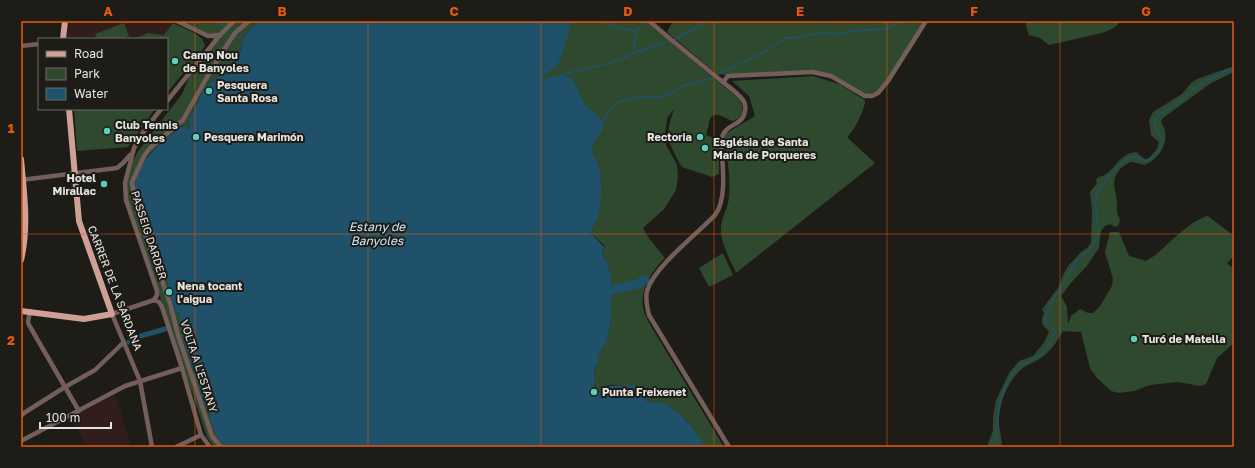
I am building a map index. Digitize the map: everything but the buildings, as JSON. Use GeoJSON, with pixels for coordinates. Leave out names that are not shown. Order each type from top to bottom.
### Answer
{"type":"FeatureCollection","features":[{"type":"Feature","properties":{"kind":"main road"},"geometry":{"type":"LineString","coordinates":[[61,38],[64,21]]}},
{"type":"Feature","properties":{"kind":"main road","name":"CARRER DE LA SARDANA"},"geometry":{"type":"LineString","coordinates":[[69,110],[79,221],[112,314]]}},
{"type":"Feature","properties":{"kind":"main road"},"geometry":{"type":"LineString","coordinates":[[21,159],[24,179],[26,221],[21,260]]}},
{"type":"Feature","properties":{"kind":"main road"},"geometry":{"type":"LineString","coordinates":[[21,309],[30,312],[42,312]]}},
{"type":"Feature","properties":{"kind":"main road"},"geometry":{"type":"LineString","coordinates":[[21,309],[84,319],[112,314]]}},
{"type":"Feature","properties":{"kind":"street"},"geometry":{"type":"LineString","coordinates":[[177,21],[204,35],[220,35]]}},
{"type":"Feature","properties":{"kind":"street"},"geometry":{"type":"LineString","coordinates":[[168,100],[208,49],[234,21]]}},
{"type":"Feature","properties":{"kind":"street","name":"PASSEIG DARDER"},"geometry":{"type":"LineString","coordinates":[[165,288],[136,206],[132,182],[144,156],[150,148],[183,120],[225,48],[233,37],[249,21]]}},
{"type":"Feature","properties":{"kind":"street"},"geometry":{"type":"LineString","coordinates":[[649,21],[742,98],[745,103],[746,110],[742,119],[725,130],[722,135],[723,190],[720,208],[715,215],[660,269],[647,291],[646,298],[649,315],[729,447]]}},
{"type":"Feature","properties":{"kind":"street"},"geometry":{"type":"LineString","coordinates":[[723,82],[728,76],[812,72],[831,76],[865,96],[872,96],[878,93],[888,81],[926,21]]}},
{"type":"Feature","properties":{"kind":"street"},"geometry":{"type":"LineString","coordinates":[[204,35],[208,40],[208,49]]}},
{"type":"Feature","properties":{"kind":"street"},"geometry":{"type":"LineString","coordinates":[[21,46],[38,44]]}},
{"type":"Feature","properties":{"kind":"street","name":"PASSEIG DARDER"},"geometry":{"type":"LineString","coordinates":[[154,300],[158,291],[126,200],[125,183],[132,153],[144,131],[160,110]]}},
{"type":"Feature","properties":{"kind":"street"},"geometry":{"type":"LineString","coordinates":[[24,179],[117,168],[124,163],[132,153]]}},
{"type":"Feature","properties":{"kind":"street","name":"VOLTA A L'ESTANY"},"geometry":{"type":"LineString","coordinates":[[165,288],[178,335],[212,436],[221,447]]}},
{"type":"Feature","properties":{"kind":"street"},"geometry":{"type":"LineString","coordinates":[[112,314],[154,300],[159,302],[182,368],[201,435],[210,447]]}},
{"type":"Feature","properties":{"kind":"street"},"geometry":{"type":"LineString","coordinates":[[30,312],[28,322],[29,325],[78,411]]}},
{"type":"Feature","properties":{"kind":"street","name":"CARRER DE LA SARDANA"},"geometry":{"type":"LineString","coordinates":[[112,314],[140,381],[152,447]]}},
{"type":"Feature","properties":{"kind":"street"},"geometry":{"type":"LineString","coordinates":[[21,416],[65,387],[95,370],[124,342]]}},
{"type":"Feature","properties":{"kind":"street"},"geometry":{"type":"LineString","coordinates":[[21,441],[125,386],[182,368]]}},
{"type":"Feature","properties":{"kind":"street"},"geometry":{"type":"LineString","coordinates":[[176,447],[201,435]]}},
{"type":"Feature","properties":{"kind":"shaded area"},"geometry":{"type":"Polygon","coordinates":[[[68,21],[168,21],[173,23],[164,36],[148,33],[136,38],[66,38],[68,21]]]}},
{"type":"Feature","properties":{"kind":"shaded area"},"geometry":{"type":"Polygon","coordinates":[[[115,395],[131,447],[87,447],[70,418],[115,395]]]}},
{"type":"Feature","properties":{"kind":"green space"},"geometry":{"type":"Polygon","coordinates":[[[180,21],[261,21],[250,29],[244,37],[239,59],[205,87],[189,119],[190,128],[189,129],[183,125],[149,154],[139,171],[135,192],[159,264],[166,278],[175,311],[179,311],[216,430],[224,447],[214,447],[207,437],[128,201],[126,188],[131,164],[139,150],[182,94],[189,77],[217,41],[180,21]]]}},
{"type":"Feature","properties":{"kind":"green space"},"geometry":{"type":"Polygon","coordinates":[[[565,21],[645,21],[741,102],[743,109],[741,115],[736,120],[732,121],[719,115],[715,115],[710,119],[706,135],[719,140],[719,174],[712,177],[682,167],[672,149],[669,138],[669,126],[674,109],[667,118],[664,141],[677,165],[678,177],[676,190],[664,209],[643,228],[648,237],[665,258],[656,268],[645,287],[643,294],[644,312],[649,323],[724,447],[705,447],[692,427],[683,417],[665,404],[648,402],[641,392],[632,385],[609,385],[604,387],[592,397],[590,395],[595,383],[594,372],[599,354],[607,341],[611,320],[611,278],[608,263],[602,254],[605,246],[590,232],[555,84],[540,79],[565,21]]]}},
{"type":"Feature","properties":{"kind":"green space"},"geometry":{"type":"Polygon","coordinates":[[[673,21],[924,21],[887,80],[877,92],[865,94],[831,74],[812,71],[727,75],[717,74],[667,32],[673,21]]]}},
{"type":"Feature","properties":{"kind":"green space"},"geometry":{"type":"Polygon","coordinates":[[[1026,21],[1121,21],[1114,28],[1102,33],[1049,45],[1040,38],[1029,35],[1026,21]]]}},
{"type":"Feature","properties":{"kind":"green space"},"geometry":{"type":"Polygon","coordinates":[[[124,23],[129,36],[124,38],[97,38],[95,34],[124,23]]]}},
{"type":"Feature","properties":{"kind":"green space"},"geometry":{"type":"Polygon","coordinates":[[[173,23],[197,35],[204,42],[205,46],[186,73],[184,72],[168,92],[168,38],[136,38],[148,33],[164,35],[173,23]]]}},
{"type":"Feature","properties":{"kind":"green space"},"geometry":{"type":"Polygon","coordinates":[[[1234,66],[1234,72],[1211,83],[1163,118],[1161,122],[1164,128],[1165,141],[1156,158],[1145,165],[1131,162],[1121,168],[1114,180],[1117,213],[1120,219],[1119,225],[1115,227],[1110,224],[1105,226],[1101,231],[1099,248],[1086,267],[1061,296],[1067,307],[1068,324],[1071,316],[1080,309],[1088,313],[1093,313],[1100,306],[1112,286],[1113,279],[1105,252],[1110,232],[1119,232],[1129,256],[1146,261],[1189,226],[1208,216],[1234,236],[1234,256],[1227,263],[1234,269],[1234,343],[1217,358],[1206,384],[1200,386],[1178,382],[1150,385],[1134,391],[1119,393],[1111,391],[1097,378],[1090,368],[1081,332],[1063,331],[1047,353],[1024,367],[1018,372],[1010,383],[1001,403],[999,416],[1002,447],[987,447],[993,430],[993,417],[996,400],[1009,373],[1019,361],[1033,356],[1045,341],[1049,331],[1042,323],[1044,312],[1042,310],[1058,288],[1069,265],[1091,243],[1092,210],[1090,192],[1097,183],[1096,180],[1098,177],[1108,173],[1120,160],[1130,153],[1136,152],[1145,159],[1149,158],[1157,149],[1159,142],[1151,135],[1149,120],[1153,112],[1182,94],[1191,83],[1197,79],[1234,66]]]}},
{"type":"Feature","properties":{"kind":"green space"},"geometry":{"type":"Polygon","coordinates":[[[813,76],[839,84],[865,100],[861,115],[848,138],[875,163],[736,273],[725,248],[721,232],[729,190],[724,138],[725,134],[755,116],[749,96],[732,81],[813,76]]]}},
{"type":"Feature","properties":{"kind":"green space","name":"Club Tennis Banyoles"},"geometry":{"type":"Polygon","coordinates":[[[74,110],[154,110],[128,147],[77,151],[74,110]]]}},
{"type":"Feature","properties":{"kind":"green space"},"geometry":{"type":"Polygon","coordinates":[[[723,253],[733,275],[709,287],[699,268],[723,253]]]}},
{"type":"Feature","properties":{"kind":"water","name":"Estany de Banyoles"},"geometry":{"type":"Polygon","coordinates":[[[261,21],[570,21],[565,48],[558,64],[544,76],[543,79],[544,80],[549,77],[568,76],[573,80],[586,106],[598,116],[604,126],[592,148],[592,153],[599,168],[601,193],[599,213],[590,232],[605,248],[602,254],[608,263],[611,278],[611,320],[607,341],[599,354],[594,372],[595,383],[590,395],[592,397],[606,386],[635,385],[648,402],[665,403],[683,417],[706,447],[224,447],[217,436],[209,416],[211,414],[209,407],[205,406],[194,374],[197,372],[196,368],[193,368],[182,336],[179,312],[175,311],[166,278],[159,264],[135,192],[136,181],[144,161],[158,146],[184,125],[189,129],[190,128],[189,119],[205,87],[239,59],[244,37],[250,29],[261,21]]]}},
{"type":"Feature","properties":{"kind":"waterway"},"geometry":{"type":"LineString","coordinates":[[216,21],[224,26]]}},
{"type":"Feature","properties":{"kind":"waterway"},"geometry":{"type":"LineString","coordinates":[[605,21],[612,26],[636,32],[634,48],[637,52],[670,41]]}},
{"type":"Feature","properties":{"kind":"waterway"},"geometry":{"type":"LineString","coordinates":[[635,31],[647,21]]}},
{"type":"Feature","properties":{"kind":"waterway"},"geometry":{"type":"LineString","coordinates":[[674,40],[707,21]]}},
{"type":"Feature","properties":{"kind":"waterway"},"geometry":{"type":"LineString","coordinates":[[718,74],[770,49],[785,38],[800,37],[822,32],[838,34],[854,31],[885,29],[903,21]]}},
{"type":"Feature","properties":{"kind":"waterway"},"geometry":{"type":"LineString","coordinates":[[236,36],[243,39]]}},
{"type":"Feature","properties":{"kind":"waterway"},"geometry":{"type":"LineString","coordinates":[[560,76],[569,72],[608,63],[637,52]]}},
{"type":"Feature","properties":{"kind":"waterway"},"geometry":{"type":"LineString","coordinates":[[994,447],[1002,396],[1010,377],[1021,365],[1039,356],[1051,342],[1055,331],[1045,323],[1048,309],[1074,265],[1096,241],[1098,236],[1096,199],[1100,189],[1121,163],[1127,159],[1135,157],[1145,161],[1156,154],[1163,141],[1155,126],[1155,120],[1160,115],[1185,97],[1195,87],[1226,71],[1234,70]]}},
{"type":"Feature","properties":{"kind":"waterway"},"geometry":{"type":"LineString","coordinates":[[602,122],[613,106],[618,102],[638,97],[660,97],[673,93],[680,87],[713,78]]}},
{"type":"Feature","properties":{"kind":"waterway"},"geometry":{"type":"LineString","coordinates":[[612,290],[638,284],[645,280]]}},
{"type":"Feature","properties":{"kind":"waterway"},"geometry":{"type":"LineString","coordinates":[[129,342],[137,337],[165,329]]}},
{"type":"Feature","properties":{"kind":"place","name":"Camp Nou de Banyoles"},"geometry":{"type":"Point","coordinates":[175,61]}},
{"type":"Feature","properties":{"kind":"place","name":"Pesquera Santa Rosa"},"geometry":{"type":"Point","coordinates":[209,91]}},
{"type":"Feature","properties":{"kind":"place","name":"Club Tennis Banyoles"},"geometry":{"type":"Point","coordinates":[107,131]}},
{"type":"Feature","properties":{"kind":"place","name":"Pesquera Marimón"},"geometry":{"type":"Point","coordinates":[196,137]}},
{"type":"Feature","properties":{"kind":"place","name":"Rectoria"},"geometry":{"type":"Point","coordinates":[700,137]}},
{"type":"Feature","properties":{"kind":"place","name":"Església de Santa Maria de Porqueres"},"geometry":{"type":"Point","coordinates":[705,148]}},
{"type":"Feature","properties":{"kind":"place","name":"Hotel Mirallac"},"geometry":{"type":"Point","coordinates":[104,184]}},
{"type":"Feature","properties":{"kind":"place","name":"Nena tocant l'aigua"},"geometry":{"type":"Point","coordinates":[169,292]}},
{"type":"Feature","properties":{"kind":"place","name":"Turó de Matella"},"geometry":{"type":"Point","coordinates":[1134,339]}},
{"type":"Feature","properties":{"kind":"place","name":"Punta Freixenet"},"geometry":{"type":"Point","coordinates":[594,392]}}]}
